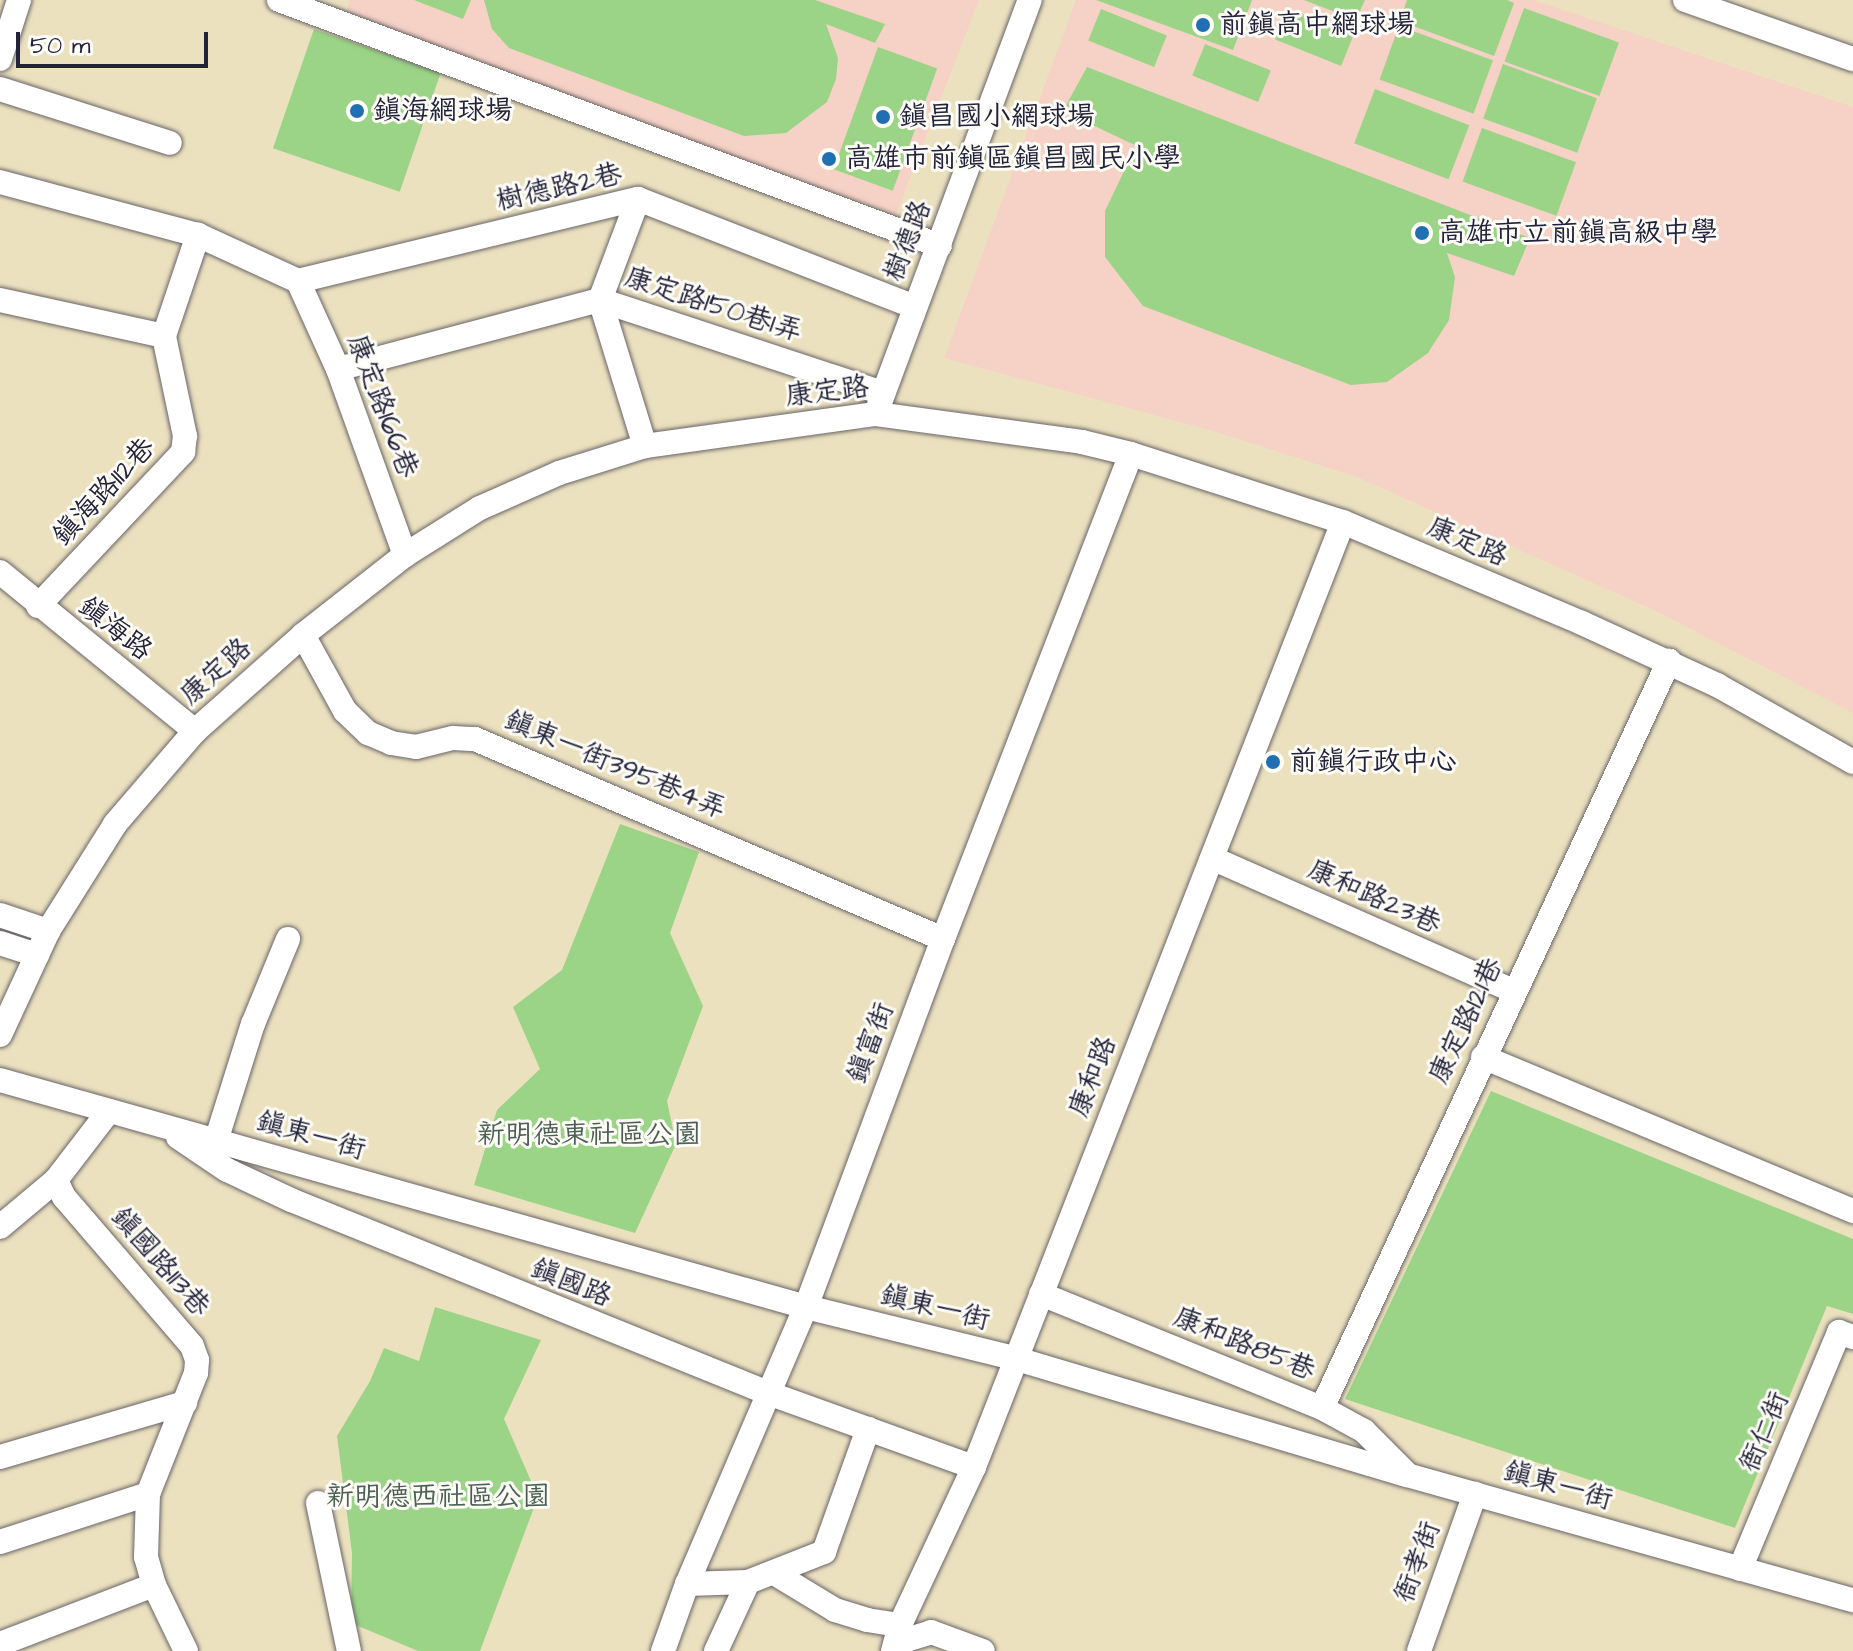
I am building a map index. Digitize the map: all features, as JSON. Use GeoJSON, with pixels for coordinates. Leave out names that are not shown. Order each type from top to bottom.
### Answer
{"type":"FeatureCollection","features":[{"type":"Feature","properties":{"kind":"street"},"geometry":{"type":"LineString","coordinates":[[0,59],[4,26],[19,0]]}},
{"type":"Feature","properties":{"kind":"street"},"geometry":{"type":"LineString","coordinates":[[279,0],[940,246]]}},
{"type":"Feature","properties":{"kind":"street","name":"樹德路"},"geometry":{"type":"LineString","coordinates":[[880,404],[1030,0]]}},
{"type":"Feature","properties":{"kind":"street"},"geometry":{"type":"LineString","coordinates":[[1685,0],[1733,8],[1853,59]]}},
{"type":"Feature","properties":{"kind":"street"},"geometry":{"type":"LineString","coordinates":[[0,89],[170,143]]}},
{"type":"Feature","properties":{"kind":"street"},"geometry":{"type":"LineString","coordinates":[[0,182],[198,235],[298,281]]}},
{"type":"Feature","properties":{"kind":"street"},"geometry":{"type":"LineString","coordinates":[[638,199],[600,300],[645,446]]}},
{"type":"Feature","properties":{"kind":"street","name":"樹德路2巷"},"geometry":{"type":"LineString","coordinates":[[298,281],[638,199],[915,307]]}},
{"type":"Feature","properties":{"kind":"street"},"geometry":{"type":"LineString","coordinates":[[0,300],[164,336],[198,235]]}},
{"type":"Feature","properties":{"kind":"street","name":"康定路166巷"},"geometry":{"type":"LineString","coordinates":[[298,281],[338,369],[405,555]]}},
{"type":"Feature","properties":{"kind":"street","name":"康定路150巷1弄"},"geometry":{"type":"LineString","coordinates":[[338,369],[600,300],[880,404]]}},
{"type":"Feature","properties":{"kind":"street","name":"鎮海路112巷"},"geometry":{"type":"LineString","coordinates":[[38,606],[183,452],[185,436],[164,336]]}},
{"type":"Feature","properties":{"kind":"street","name":"康定路"},"geometry":{"type":"LineString","coordinates":[[0,1035],[48,931],[115,824],[195,731],[303,635],[405,555],[480,508],[559,473],[645,446],[880,404],[1131,454],[1343,522],[1669,661],[1853,762]]}},
{"type":"Feature","properties":{"kind":"street","name":"鎮富街"},"geometry":{"type":"LineString","coordinates":[[663,1651],[687,1584],[806,1307],[943,939],[1131,454]]}},
{"type":"Feature","properties":{"kind":"street","name":"康和路"},"geometry":{"type":"LineString","coordinates":[[898,1642],[1017,1359],[1343,522]]}},
{"type":"Feature","properties":{"kind":"street","name":"鎮海路"},"geometry":{"type":"LineString","coordinates":[[0,572],[195,731]]}},
{"type":"Feature","properties":{"kind":"street","name":"鎮東一街395巷4弄"},"geometry":{"type":"LineString","coordinates":[[303,635],[345,711],[368,733],[391,743],[416,747],[453,738],[475,739],[943,939]]}},
{"type":"Feature","properties":{"kind":"street","name":"康定路121巷"},"geometry":{"type":"LineString","coordinates":[[1322,1408],[1513,991],[1669,661]]}},
{"type":"Feature","properties":{"kind":"street","name":"康和路23巷"},"geometry":{"type":"LineString","coordinates":[[1212,858],[1513,991]]}},
{"type":"Feature","properties":{"kind":"street"},"geometry":{"type":"LineString","coordinates":[[0,915],[48,931]]}},
{"type":"Feature","properties":{"kind":"street"},"geometry":{"type":"LineString","coordinates":[[216,1141],[253,1024],[288,939]]}},
{"type":"Feature","properties":{"kind":"street"},"geometry":{"type":"LineString","coordinates":[[0,943],[37,955]]}},
{"type":"Feature","properties":{"kind":"street"},"geometry":{"type":"LineString","coordinates":[[1483,1057],[1853,1211]]}},
{"type":"Feature","properties":{"kind":"street","name":"鎮東一街"},"geometry":{"type":"LineString","coordinates":[[0,1080],[806,1307],[1017,1359],[1407,1475],[1853,1600]]}},
{"type":"Feature","properties":{"kind":"street"},"geometry":{"type":"LineString","coordinates":[[0,1227],[56,1180],[109,1111]]}},
{"type":"Feature","properties":{"kind":"street","name":"鎮國路"},"geometry":{"type":"LineString","coordinates":[[160,1125],[227,1170],[291,1200],[768,1393],[974,1467]]}},
{"type":"Feature","properties":{"kind":"street","name":"鎮國路113巷"},"geometry":{"type":"LineString","coordinates":[[56,1180],[64,1197],[192,1346],[196,1373],[148,1494],[146,1557],[154,1585],[186,1651]]}},
{"type":"Feature","properties":{"kind":"street","name":"康和路85巷"},"geometry":{"type":"LineString","coordinates":[[1041,1294],[1322,1408],[1364,1431],[1407,1475]]}},
{"type":"Feature","properties":{"kind":"street","name":"衙仁街"},"geometry":{"type":"LineString","coordinates":[[1740,1569],[1839,1332],[1853,1337]]}},
{"type":"Feature","properties":{"kind":"street"},"geometry":{"type":"LineString","coordinates":[[0,1457],[185,1403]]}},
{"type":"Feature","properties":{"kind":"street"},"geometry":{"type":"LineString","coordinates":[[687,1584],[748,1582],[824,1552],[868,1429]]}},
{"type":"Feature","properties":{"kind":"street"},"geometry":{"type":"LineString","coordinates":[[0,1542],[148,1494]]}},
{"type":"Feature","properties":{"kind":"street","name":"衙孝街"},"geometry":{"type":"LineString","coordinates":[[1419,1651],[1475,1494]]}},
{"type":"Feature","properties":{"kind":"street"},"geometry":{"type":"LineString","coordinates":[[318,1503],[349,1651]]}},
{"type":"Feature","properties":{"kind":"street"},"geometry":{"type":"LineString","coordinates":[[774,1573],[835,1610],[867,1620],[898,1642],[931,1632],[983,1651]]}},
{"type":"Feature","properties":{"kind":"street"},"geometry":{"type":"LineString","coordinates":[[716,1651],[748,1582]]}},
{"type":"Feature","properties":{"kind":"street"},"geometry":{"type":"LineString","coordinates":[[0,1644],[154,1585]]}},
{"type":"Feature","properties":{"kind":"shaded area","name":"高雄市前鎮區鎮昌國民小學"},"geometry":{"type":"Polygon","coordinates":[[[350,0],[979,0],[896,214],[586,105],[346,11],[350,0]]]}},
{"type":"Feature","properties":{"kind":"shaded area","name":"高雄市立前鎮高級中學"},"geometry":{"type":"Polygon","coordinates":[[[1076,0],[1534,0],[1853,107],[1853,713],[1658,612],[1357,477],[1213,431],[944,358],[1076,0]]]}},
{"type":"Feature","properties":{"kind":"green space"},"geometry":{"type":"Polygon","coordinates":[[[414,0],[471,0],[463,19],[414,0]]]}},
{"type":"Feature","properties":{"kind":"green space"},"geometry":{"type":"Polygon","coordinates":[[[484,0],[815,0],[885,24],[875,43],[826,24],[838,58],[836,79],[827,102],[786,133],[744,136],[509,48],[492,29],[484,0]]]}},
{"type":"Feature","properties":{"kind":"green space","name":"前鎮高中網球場"},"geometry":{"type":"Polygon","coordinates":[[[1096,0],[1252,0],[1233,50],[1096,0]]]}},
{"type":"Feature","properties":{"kind":"green space"},"geometry":{"type":"Polygon","coordinates":[[[1304,0],[1365,0],[1356,20],[1304,0]]]}},
{"type":"Feature","properties":{"kind":"green space"},"geometry":{"type":"Polygon","coordinates":[[[1407,0],[1507,0],[1514,3],[1494,56],[1400,21],[1407,0]]]}},
{"type":"Feature","properties":{"kind":"green space"},"geometry":{"type":"Polygon","coordinates":[[[1288,8],[1354,35],[1341,66],[1275,40],[1288,8]]]}},
{"type":"Feature","properties":{"kind":"green space"},"geometry":{"type":"Polygon","coordinates":[[[1524,8],[1619,43],[1599,96],[1505,62],[1524,8]]]}},
{"type":"Feature","properties":{"kind":"green space"},"geometry":{"type":"Polygon","coordinates":[[[1101,9],[1167,36],[1154,67],[1088,41],[1101,9]]]}},
{"type":"Feature","properties":{"kind":"green space"},"geometry":{"type":"Polygon","coordinates":[[[1399,26],[1493,60],[1473,114],[1380,80],[1399,26]]]}},
{"type":"Feature","properties":{"kind":"green space","name":"鎮海網球場"},"geometry":{"type":"Polygon","coordinates":[[[314,29],[441,73],[400,192],[273,148],[314,29]]]}},
{"type":"Feature","properties":{"kind":"green space"},"geometry":{"type":"Polygon","coordinates":[[[1205,44],[1271,71],[1258,102],[1192,76],[1205,44]]]}},
{"type":"Feature","properties":{"kind":"green space","name":"鎮昌國小網球場"},"geometry":{"type":"Polygon","coordinates":[[[878,47],[937,69],[893,191],[834,169],[878,47]]]}},
{"type":"Feature","properties":{"kind":"green space"},"geometry":{"type":"Polygon","coordinates":[[[1503,64],[1597,98],[1577,153],[1483,119],[1503,64]]]}},
{"type":"Feature","properties":{"kind":"green space"},"geometry":{"type":"Polygon","coordinates":[[[1087,67],[1530,238],[1514,276],[1447,253],[1455,277],[1449,320],[1428,353],[1387,382],[1351,385],[1143,306],[1105,257],[1105,211],[1125,169],[1143,149],[1063,111],[1087,67]]]}},
{"type":"Feature","properties":{"kind":"green space"},"geometry":{"type":"Polygon","coordinates":[[[1375,89],[1469,125],[1449,179],[1354,143],[1375,89]]]}},
{"type":"Feature","properties":{"kind":"green space"},"geometry":{"type":"Polygon","coordinates":[[[1482,128],[1576,162],[1556,216],[1463,182],[1482,128]]]}},
{"type":"Feature","properties":{"kind":"green space","name":"新明德東社區公園"},"geometry":{"type":"Polygon","coordinates":[[[620,824],[699,852],[670,933],[703,1006],[667,1101],[676,1144],[635,1233],[474,1185],[497,1110],[540,1069],[513,1007],[562,970],[620,824]]]}},
{"type":"Feature","properties":{"kind":"green space"},"geometry":{"type":"Polygon","coordinates":[[[1491,1091],[1853,1239],[1853,1314],[1827,1306],[1735,1528],[1345,1399],[1491,1091]]]}},
{"type":"Feature","properties":{"kind":"green space","name":"新明德西社區公園"},"geometry":{"type":"Polygon","coordinates":[[[435,1307],[541,1340],[504,1419],[538,1497],[480,1651],[418,1651],[351,1623],[352,1553],[337,1436],[370,1381],[384,1348],[419,1361],[435,1307]]]}},
{"type":"Feature","properties":{"kind":"place","name":"前鎮高中網球場"},"geometry":{"type":"Point","coordinates":[1203,25]}},
{"type":"Feature","properties":{"kind":"place","name":"鎮海網球場"},"geometry":{"type":"Point","coordinates":[357,111]}},
{"type":"Feature","properties":{"kind":"place","name":"鎮昌國小網球場"},"geometry":{"type":"Point","coordinates":[883,117]}},
{"type":"Feature","properties":{"kind":"place","name":"高雄市前鎮區鎮昌國民小學"},"geometry":{"type":"Point","coordinates":[829,159]}},
{"type":"Feature","properties":{"kind":"place","name":"高雄市立前鎮高級中學"},"geometry":{"type":"Point","coordinates":[1422,233]}},
{"type":"Feature","properties":{"kind":"place","name":"前鎮行政中心"},"geometry":{"type":"Point","coordinates":[1273,762]}}]}
